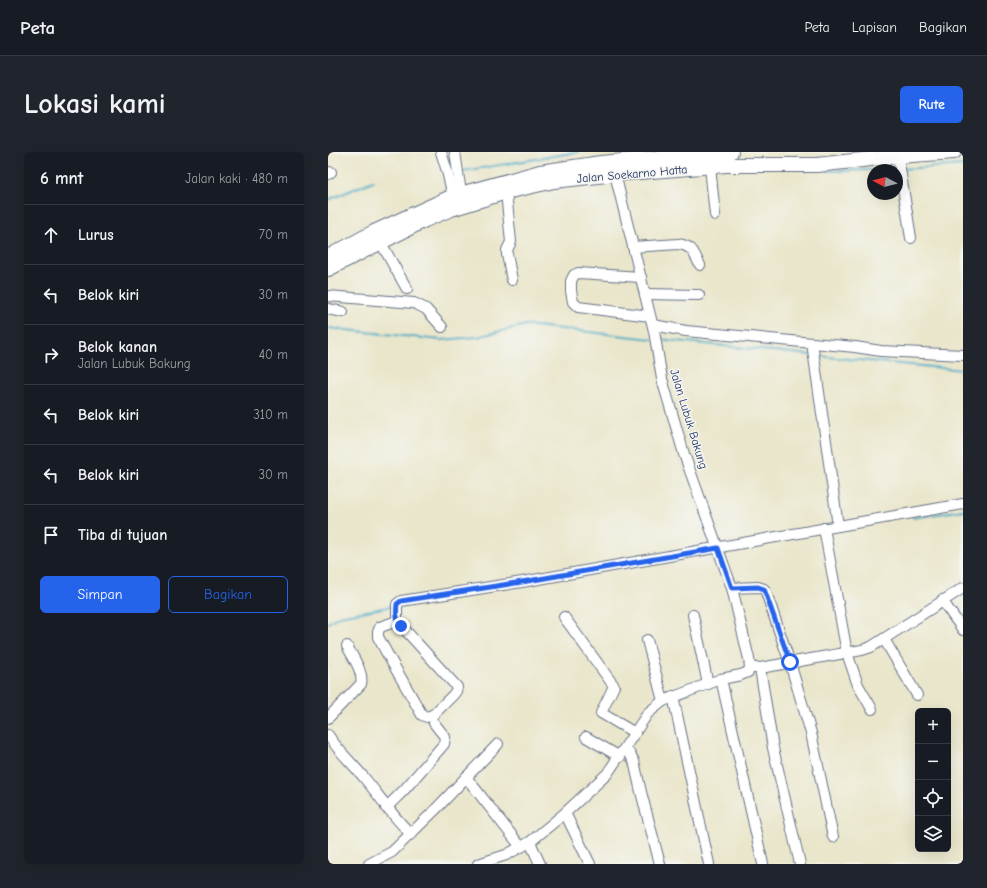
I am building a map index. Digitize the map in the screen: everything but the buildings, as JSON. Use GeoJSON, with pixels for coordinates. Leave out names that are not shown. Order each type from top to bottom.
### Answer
{"type":"FeatureCollection","features":[{"type":"Feature","properties":{"kind":"highway","name":"Jalan Soekarno Hatta"},"geometry":{"type":"LineString","coordinates":[[328,257],[374,232],[457,195],[540,172],[586,165],[731,152]]}},
{"type":"Feature","properties":{"kind":"highway","name":"Jalan Soekarno Hatta"},"geometry":{"type":"LineString","coordinates":[[903,165],[954,152]]}},
{"type":"Feature","properties":{"kind":"highway","name":"Jalan Soekarno Hatta"},"geometry":{"type":"LineString","coordinates":[[328,269],[382,245],[425,220],[452,208],[506,192],[554,181],[616,178],[726,165],[867,166]]}},
{"type":"Feature","properties":{"kind":"street"},"geometry":{"type":"LineString","coordinates":[[441,152],[457,195]]}},
{"type":"Feature","properties":{"kind":"street"},"geometry":{"type":"LineString","coordinates":[[455,152],[457,195]]}},
{"type":"Feature","properties":{"kind":"street"},"geometry":{"type":"LineString","coordinates":[[710,167],[715,215]]}},
{"type":"Feature","properties":{"kind":"street","name":"Jalan Lubuk Bakung"},"geometry":{"type":"LineString","coordinates":[[616,178],[652,324],[662,379],[684,454],[719,548],[723,565],[732,588],[749,659],[755,668],[800,864]]}},
{"type":"Feature","properties":{"kind":"street"},"geometry":{"type":"LineString","coordinates":[[903,186],[911,238]]}},
{"type":"Feature","properties":{"kind":"street"},"geometry":{"type":"LineString","coordinates":[[506,192],[512,242],[507,250],[507,254],[512,280]]}},
{"type":"Feature","properties":{"kind":"street"},"geometry":{"type":"LineString","coordinates":[[633,247],[684,244],[691,248],[700,265]]}},
{"type":"Feature","properties":{"kind":"street"},"geometry":{"type":"LineString","coordinates":[[382,245],[407,289]]}},
{"type":"Feature","properties":{"kind":"street"},"geometry":{"type":"LineString","coordinates":[[641,277],[578,273],[574,275],[571,281],[573,302],[578,308],[686,331],[812,345],[963,355]]}},
{"type":"Feature","properties":{"kind":"street"},"geometry":{"type":"LineString","coordinates":[[645,294],[699,295]]}},
{"type":"Feature","properties":{"kind":"street"},"geometry":{"type":"LineString","coordinates":[[328,296],[414,303],[429,311],[442,327]]}},
{"type":"Feature","properties":{"kind":"street"},"geometry":{"type":"LineString","coordinates":[[328,309],[343,312]]}},
{"type":"Feature","properties":{"kind":"street"},"geometry":{"type":"LineString","coordinates":[[812,345],[838,526]]}},
{"type":"Feature","properties":{"kind":"street"},"geometry":{"type":"LineString","coordinates":[[397,619],[380,627],[378,637],[422,715],[427,717],[434,714],[456,691],[457,687],[397,619],[398,603],[825,530],[838,526],[963,504]]}},
{"type":"Feature","properties":{"kind":"street"},"geometry":{"type":"LineString","coordinates":[[825,530],[848,653],[858,685],[872,710]]}},
{"type":"Feature","properties":{"kind":"street"},"geometry":{"type":"LineString","coordinates":[[732,588],[758,587],[764,589],[790,662],[811,733],[834,837]]}},
{"type":"Feature","properties":{"kind":"street"},"geometry":{"type":"LineString","coordinates":[[478,864],[490,862],[526,844],[565,813],[607,774],[648,713],[663,701],[721,679],[744,674],[755,668],[848,653],[871,647],[942,600],[963,588]]}},
{"type":"Feature","properties":{"kind":"street"},"geometry":{"type":"LineString","coordinates":[[942,600],[963,630]]}},
{"type":"Feature","properties":{"kind":"street"},"geometry":{"type":"LineString","coordinates":[[693,615],[708,684]]}},
{"type":"Feature","properties":{"kind":"street"},"geometry":{"type":"LineString","coordinates":[[564,617],[614,686],[601,713],[635,733]]}},
{"type":"Feature","properties":{"kind":"street"},"geometry":{"type":"LineString","coordinates":[[884,639],[917,695]]}},
{"type":"Feature","properties":{"kind":"street"},"geometry":{"type":"LineString","coordinates":[[647,640],[663,701]]}},
{"type":"Feature","properties":{"kind":"street"},"geometry":{"type":"LineString","coordinates":[[328,718],[362,680],[362,677],[347,646]]}},
{"type":"Feature","properties":{"kind":"street"},"geometry":{"type":"LineString","coordinates":[[721,679],[763,864]]}},
{"type":"Feature","properties":{"kind":"street"},"geometry":{"type":"LineString","coordinates":[[674,696],[709,864]]}},
{"type":"Feature","properties":{"kind":"street"},"geometry":{"type":"LineString","coordinates":[[386,808],[405,789],[444,744],[445,737],[434,723]]}},
{"type":"Feature","properties":{"kind":"street"},"geometry":{"type":"LineString","coordinates":[[328,735],[336,748],[365,780],[386,808],[411,834]]}},
{"type":"Feature","properties":{"kind":"street"},"geometry":{"type":"LineString","coordinates":[[586,737],[623,752],[634,761],[660,864]]}},
{"type":"Feature","properties":{"kind":"street"},"geometry":{"type":"LineString","coordinates":[[369,864],[392,852],[434,811],[498,744]]}},
{"type":"Feature","properties":{"kind":"street"},"geometry":{"type":"LineString","coordinates":[[466,777],[526,844],[540,864]]}},
{"type":"Feature","properties":{"kind":"street"},"geometry":{"type":"LineString","coordinates":[[565,813],[590,864]]}},
{"type":"Feature","properties":{"kind":"waterway"},"geometry":{"type":"LineString","coordinates":[[463,171],[578,152]]}},
{"type":"Feature","properties":{"kind":"waterway"},"geometry":{"type":"LineString","coordinates":[[903,169],[963,165]]}},
{"type":"Feature","properties":{"kind":"waterway"},"geometry":{"type":"LineString","coordinates":[[828,171],[867,170]]}},
{"type":"Feature","properties":{"kind":"waterway"},"geometry":{"type":"LineString","coordinates":[[328,200],[373,181]]}},
{"type":"Feature","properties":{"kind":"waterway"},"geometry":{"type":"LineString","coordinates":[[328,328],[441,340],[477,337],[526,325],[652,339]]}},
{"type":"Feature","properties":{"kind":"waterway"},"geometry":{"type":"LineString","coordinates":[[658,339],[811,355]]}},
{"type":"Feature","properties":{"kind":"waterway"},"geometry":{"type":"LineString","coordinates":[[817,356],[963,370]]}},
{"type":"Feature","properties":{"kind":"waterway"},"geometry":{"type":"LineString","coordinates":[[913,518],[963,510]]}},
{"type":"Feature","properties":{"kind":"waterway"},"geometry":{"type":"LineString","coordinates":[[328,623],[339,616],[394,606]]}},
{"type":"Feature","properties":{"kind":"route"},"geometry":{"type":"LineString","coordinates":[[401,626],[397,621],[396,613],[397,604],[401,601],[522,582],[718,548],[732,588],[758,587],[764,589],[766,592],[790,662]]}}]}
